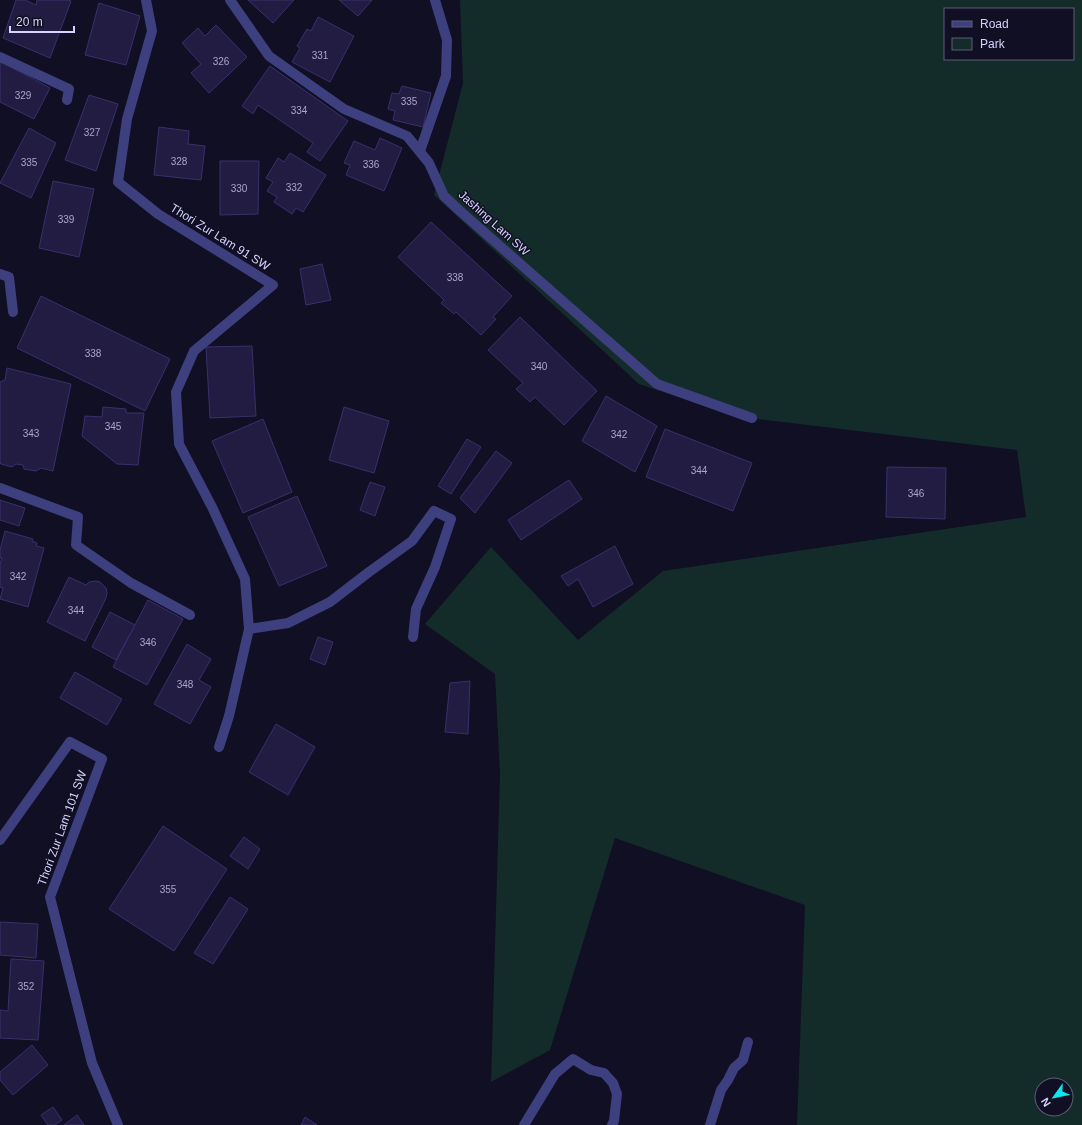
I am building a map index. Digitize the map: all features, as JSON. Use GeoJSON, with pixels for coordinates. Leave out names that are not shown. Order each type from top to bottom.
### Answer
{"type":"FeatureCollection","features":[{"type":"Feature","properties":{"kind":"street","name":"Thori Zur Lam 91 SW"},"geometry":{"type":"LineString","coordinates":[[146,0],[152,31],[127,119],[118,182],[158,214],[273,285],[194,351],[176,392],[179,444],[212,507],[245,579],[249,629],[229,716],[219,747]]}},
{"type":"Feature","properties":{"kind":"street","name":"Jashing Lam SW"},"geometry":{"type":"LineString","coordinates":[[230,0],[269,56],[344,109],[407,136],[429,163],[444,196],[657,384],[752,418]]}},
{"type":"Feature","properties":{"kind":"street"},"geometry":{"type":"LineString","coordinates":[[420,151],[446,76],[447,40],[434,0]]}},
{"type":"Feature","properties":{"kind":"street"},"geometry":{"type":"LineString","coordinates":[[0,57],[70,90],[67,100]]}},
{"type":"Feature","properties":{"kind":"street"},"geometry":{"type":"LineString","coordinates":[[0,274],[10,277],[13,312]]}},
{"type":"Feature","properties":{"kind":"street"},"geometry":{"type":"LineString","coordinates":[[0,488],[78,517],[76,545],[131,583],[190,615]]}},
{"type":"Feature","properties":{"kind":"street"},"geometry":{"type":"LineString","coordinates":[[249,629],[288,623],[330,602],[412,541],[434,511],[451,519],[435,567],[416,610],[413,637]]}},
{"type":"Feature","properties":{"kind":"street","name":"Thori Zur Lam 101 SW"},"geometry":{"type":"LineString","coordinates":[[0,840],[70,742],[102,759],[50,897],[92,1063],[118,1125]]}},
{"type":"Feature","properties":{"kind":"street"},"geometry":{"type":"LineString","coordinates":[[710,1125],[721,1090],[734,1068],[743,1060],[748,1042]]}},
{"type":"Feature","properties":{"kind":"street"},"geometry":{"type":"LineString","coordinates":[[524,1125],[555,1074],[573,1059],[591,1070],[604,1073],[614,1083],[617,1094],[614,1121],[612,1125]]}},
{"type":"Feature","properties":{"kind":"green space"},"geometry":{"type":"Polygon","coordinates":[[[460,0],[1082,0],[1082,1125],[797,1125],[805,905],[615,838],[550,1050],[491,1082],[500,774],[495,674],[425,624],[491,547],[578,640],[663,571],[1026,517],[1017,450],[740,417],[639,384],[434,195],[463,83],[460,0]]]}},
{"type":"Feature","properties":{"kind":"building"},"geometry":{"type":"Polygon","coordinates":[[[16,0],[25,0],[36,5],[37,0],[71,1],[50,58],[3,38],[16,0]]]}},
{"type":"Feature","properties":{"kind":"building"},"geometry":{"type":"Polygon","coordinates":[[[248,0],[294,0],[273,23],[248,0]]]}},
{"type":"Feature","properties":{"kind":"building"},"geometry":{"type":"Polygon","coordinates":[[[339,0],[372,0],[358,16],[339,0]]]}},
{"type":"Feature","properties":{"kind":"building"},"geometry":{"type":"Polygon","coordinates":[[[99,3],[140,16],[126,65],[85,55],[99,3]]]}},
{"type":"Feature","properties":{"kind":"building"},"geometry":{"type":"Polygon","coordinates":[[[318,17],[354,36],[330,82],[292,62],[300,48],[297,46],[307,29],[311,31],[318,17]]]}},
{"type":"Feature","properties":{"kind":"building"},"geometry":{"type":"Polygon","coordinates":[[[216,25],[247,57],[209,93],[191,73],[201,64],[182,43],[198,28],[205,36],[216,25]]]}},
{"type":"Feature","properties":{"kind":"building"},"geometry":{"type":"Polygon","coordinates":[[[0,61],[50,88],[34,119],[0,102],[0,61]]]}},
{"type":"Feature","properties":{"kind":"building"},"geometry":{"type":"Polygon","coordinates":[[[270,66],[348,121],[320,161],[307,152],[313,143],[258,105],[253,114],[242,106],[270,66]]]}},
{"type":"Feature","properties":{"kind":"building"},"geometry":{"type":"Polygon","coordinates":[[[402,86],[431,93],[423,127],[393,120],[395,111],[388,109],[392,93],[399,94],[402,86]]]}},
{"type":"Feature","properties":{"kind":"building"},"geometry":{"type":"Polygon","coordinates":[[[89,95],[118,104],[96,171],[65,160],[89,95]]]}},
{"type":"Feature","properties":{"kind":"building"},"geometry":{"type":"Polygon","coordinates":[[[159,127],[189,131],[188,144],[205,146],[201,180],[154,175],[159,127]]]}},
{"type":"Feature","properties":{"kind":"building"},"geometry":{"type":"Polygon","coordinates":[[[29,128],[56,143],[31,198],[0,183],[29,128]]]}},
{"type":"Feature","properties":{"kind":"building"},"geometry":{"type":"Polygon","coordinates":[[[380,138],[402,148],[384,191],[346,175],[350,165],[344,163],[354,141],[375,150],[380,138]]]}},
{"type":"Feature","properties":{"kind":"building"},"geometry":{"type":"Polygon","coordinates":[[[290,153],[326,175],[303,212],[296,208],[292,214],[274,202],[277,197],[267,191],[273,182],[266,178],[278,158],[284,162],[290,153]]]}},
{"type":"Feature","properties":{"kind":"building"},"geometry":{"type":"Polygon","coordinates":[[[220,161],[259,161],[258,214],[220,215],[220,161]]]}},
{"type":"Feature","properties":{"kind":"building"},"geometry":{"type":"Polygon","coordinates":[[[53,181],[94,189],[79,257],[39,248],[53,181]]]}},
{"type":"Feature","properties":{"kind":"building"},"geometry":{"type":"Polygon","coordinates":[[[431,222],[512,296],[493,317],[496,319],[481,335],[456,312],[454,314],[441,303],[444,300],[398,257],[431,222]]]}},
{"type":"Feature","properties":{"kind":"building"},"geometry":{"type":"Polygon","coordinates":[[[322,264],[331,300],[306,305],[300,269],[322,264]]]}},
{"type":"Feature","properties":{"kind":"building"},"geometry":{"type":"Polygon","coordinates":[[[41,296],[170,359],[145,411],[17,348],[41,296]]]}},
{"type":"Feature","properties":{"kind":"building"},"geometry":{"type":"Polygon","coordinates":[[[520,317],[597,391],[564,425],[535,397],[530,402],[516,389],[523,383],[488,350],[520,317]]]}},
{"type":"Feature","properties":{"kind":"building"},"geometry":{"type":"Polygon","coordinates":[[[252,346],[256,416],[210,418],[206,347],[252,346]]]}},
{"type":"Feature","properties":{"kind":"building"},"geometry":{"type":"Polygon","coordinates":[[[7,368],[71,384],[53,471],[41,468],[36,471],[24,469],[23,465],[16,464],[12,467],[0,463],[0,382],[5,380],[7,368]]]}},
{"type":"Feature","properties":{"kind":"building"},"geometry":{"type":"Polygon","coordinates":[[[606,396],[657,426],[635,472],[582,441],[606,396]]]}},
{"type":"Feature","properties":{"kind":"building"},"geometry":{"type":"Polygon","coordinates":[[[103,407],[126,409],[126,413],[144,413],[138,465],[117,464],[82,436],[85,416],[102,417],[103,407]]]}},
{"type":"Feature","properties":{"kind":"building"},"geometry":{"type":"Polygon","coordinates":[[[344,407],[389,421],[374,473],[329,460],[344,407]]]}},
{"type":"Feature","properties":{"kind":"building"},"geometry":{"type":"Polygon","coordinates":[[[263,419],[292,492],[243,513],[212,441],[263,419]]]}},
{"type":"Feature","properties":{"kind":"building"},"geometry":{"type":"Polygon","coordinates":[[[665,429],[752,463],[733,511],[646,477],[665,429]]]}},
{"type":"Feature","properties":{"kind":"building"},"geometry":{"type":"Polygon","coordinates":[[[467,439],[481,447],[451,494],[438,486],[467,439]]]}},
{"type":"Feature","properties":{"kind":"building"},"geometry":{"type":"Polygon","coordinates":[[[496,451],[512,463],[475,513],[460,498],[496,451]]]}},
{"type":"Feature","properties":{"kind":"building"},"geometry":{"type":"Polygon","coordinates":[[[887,467],[946,468],[945,519],[886,517],[887,467]]]}},
{"type":"Feature","properties":{"kind":"building"},"geometry":{"type":"Polygon","coordinates":[[[569,480],[582,499],[521,540],[508,520],[569,480]]]}},
{"type":"Feature","properties":{"kind":"building"},"geometry":{"type":"Polygon","coordinates":[[[370,482],[385,487],[375,516],[360,510],[370,482]]]}},
{"type":"Feature","properties":{"kind":"building"},"geometry":{"type":"Polygon","coordinates":[[[297,496],[327,566],[279,586],[248,517],[297,496]]]}},
{"type":"Feature","properties":{"kind":"building"},"geometry":{"type":"Polygon","coordinates":[[[0,500],[25,508],[19,526],[0,520],[0,500]]]}},
{"type":"Feature","properties":{"kind":"building"},"geometry":{"type":"Polygon","coordinates":[[[5,531],[33,539],[32,541],[37,543],[36,546],[44,548],[28,607],[0,599],[3,588],[0,587],[0,564],[2,558],[0,558],[0,550],[5,531]]]}},
{"type":"Feature","properties":{"kind":"building"},"geometry":{"type":"Polygon","coordinates":[[[615,546],[633,584],[593,607],[578,579],[568,586],[561,576],[615,546]]]}},
{"type":"Feature","properties":{"kind":"building"},"geometry":{"type":"Polygon","coordinates":[[[69,577],[86,585],[89,582],[100,582],[106,588],[106,598],[85,641],[47,622],[69,577]]]}},
{"type":"Feature","properties":{"kind":"building"},"geometry":{"type":"Polygon","coordinates":[[[148,600],[183,619],[147,685],[113,667],[148,600]]]}},
{"type":"Feature","properties":{"kind":"building"},"geometry":{"type":"Polygon","coordinates":[[[110,612],[135,625],[116,660],[92,647],[110,612]]]}},
{"type":"Feature","properties":{"kind":"building"},"geometry":{"type":"Polygon","coordinates":[[[318,637],[333,642],[325,665],[310,659],[318,637]]]}},
{"type":"Feature","properties":{"kind":"building"},"geometry":{"type":"Polygon","coordinates":[[[187,644],[211,659],[199,680],[211,687],[190,724],[154,704],[187,644]]]}},
{"type":"Feature","properties":{"kind":"building"},"geometry":{"type":"Polygon","coordinates":[[[75,672],[122,699],[107,725],[60,698],[75,672]]]}},
{"type":"Feature","properties":{"kind":"building"},"geometry":{"type":"Polygon","coordinates":[[[470,681],[468,734],[445,732],[450,683],[470,681]]]}},
{"type":"Feature","properties":{"kind":"building"},"geometry":{"type":"Polygon","coordinates":[[[276,724],[315,747],[288,795],[249,772],[276,724]]]}},
{"type":"Feature","properties":{"kind":"building"},"geometry":{"type":"Polygon","coordinates":[[[163,826],[227,869],[174,951],[109,909],[163,826]]]}},
{"type":"Feature","properties":{"kind":"building"},"geometry":{"type":"Polygon","coordinates":[[[244,837],[260,849],[248,869],[230,856],[244,837]]]}},
{"type":"Feature","properties":{"kind":"building"},"geometry":{"type":"Polygon","coordinates":[[[230,897],[248,909],[213,964],[194,953],[230,897]]]}},
{"type":"Feature","properties":{"kind":"building"},"geometry":{"type":"Polygon","coordinates":[[[0,922],[38,924],[36,958],[0,955],[0,922]]]}},
{"type":"Feature","properties":{"kind":"building"},"geometry":{"type":"Polygon","coordinates":[[[11,959],[44,961],[38,1040],[0,1038],[0,1010],[8,1011],[11,959]]]}},
{"type":"Feature","properties":{"kind":"building"},"geometry":{"type":"Polygon","coordinates":[[[32,1045],[48,1065],[13,1095],[0,1080],[0,1072],[32,1045]]]}},
{"type":"Feature","properties":{"kind":"building"},"geometry":{"type":"Polygon","coordinates":[[[53,1107],[62,1120],[55,1125],[48,1125],[41,1115],[53,1107]]]}},
{"type":"Feature","properties":{"kind":"building"},"geometry":{"type":"Polygon","coordinates":[[[77,1115],[84,1125],[64,1125],[77,1115]]]}},
{"type":"Feature","properties":{"kind":"building"},"geometry":{"type":"Polygon","coordinates":[[[305,1117],[317,1125],[301,1125],[305,1117]]]}}]}
